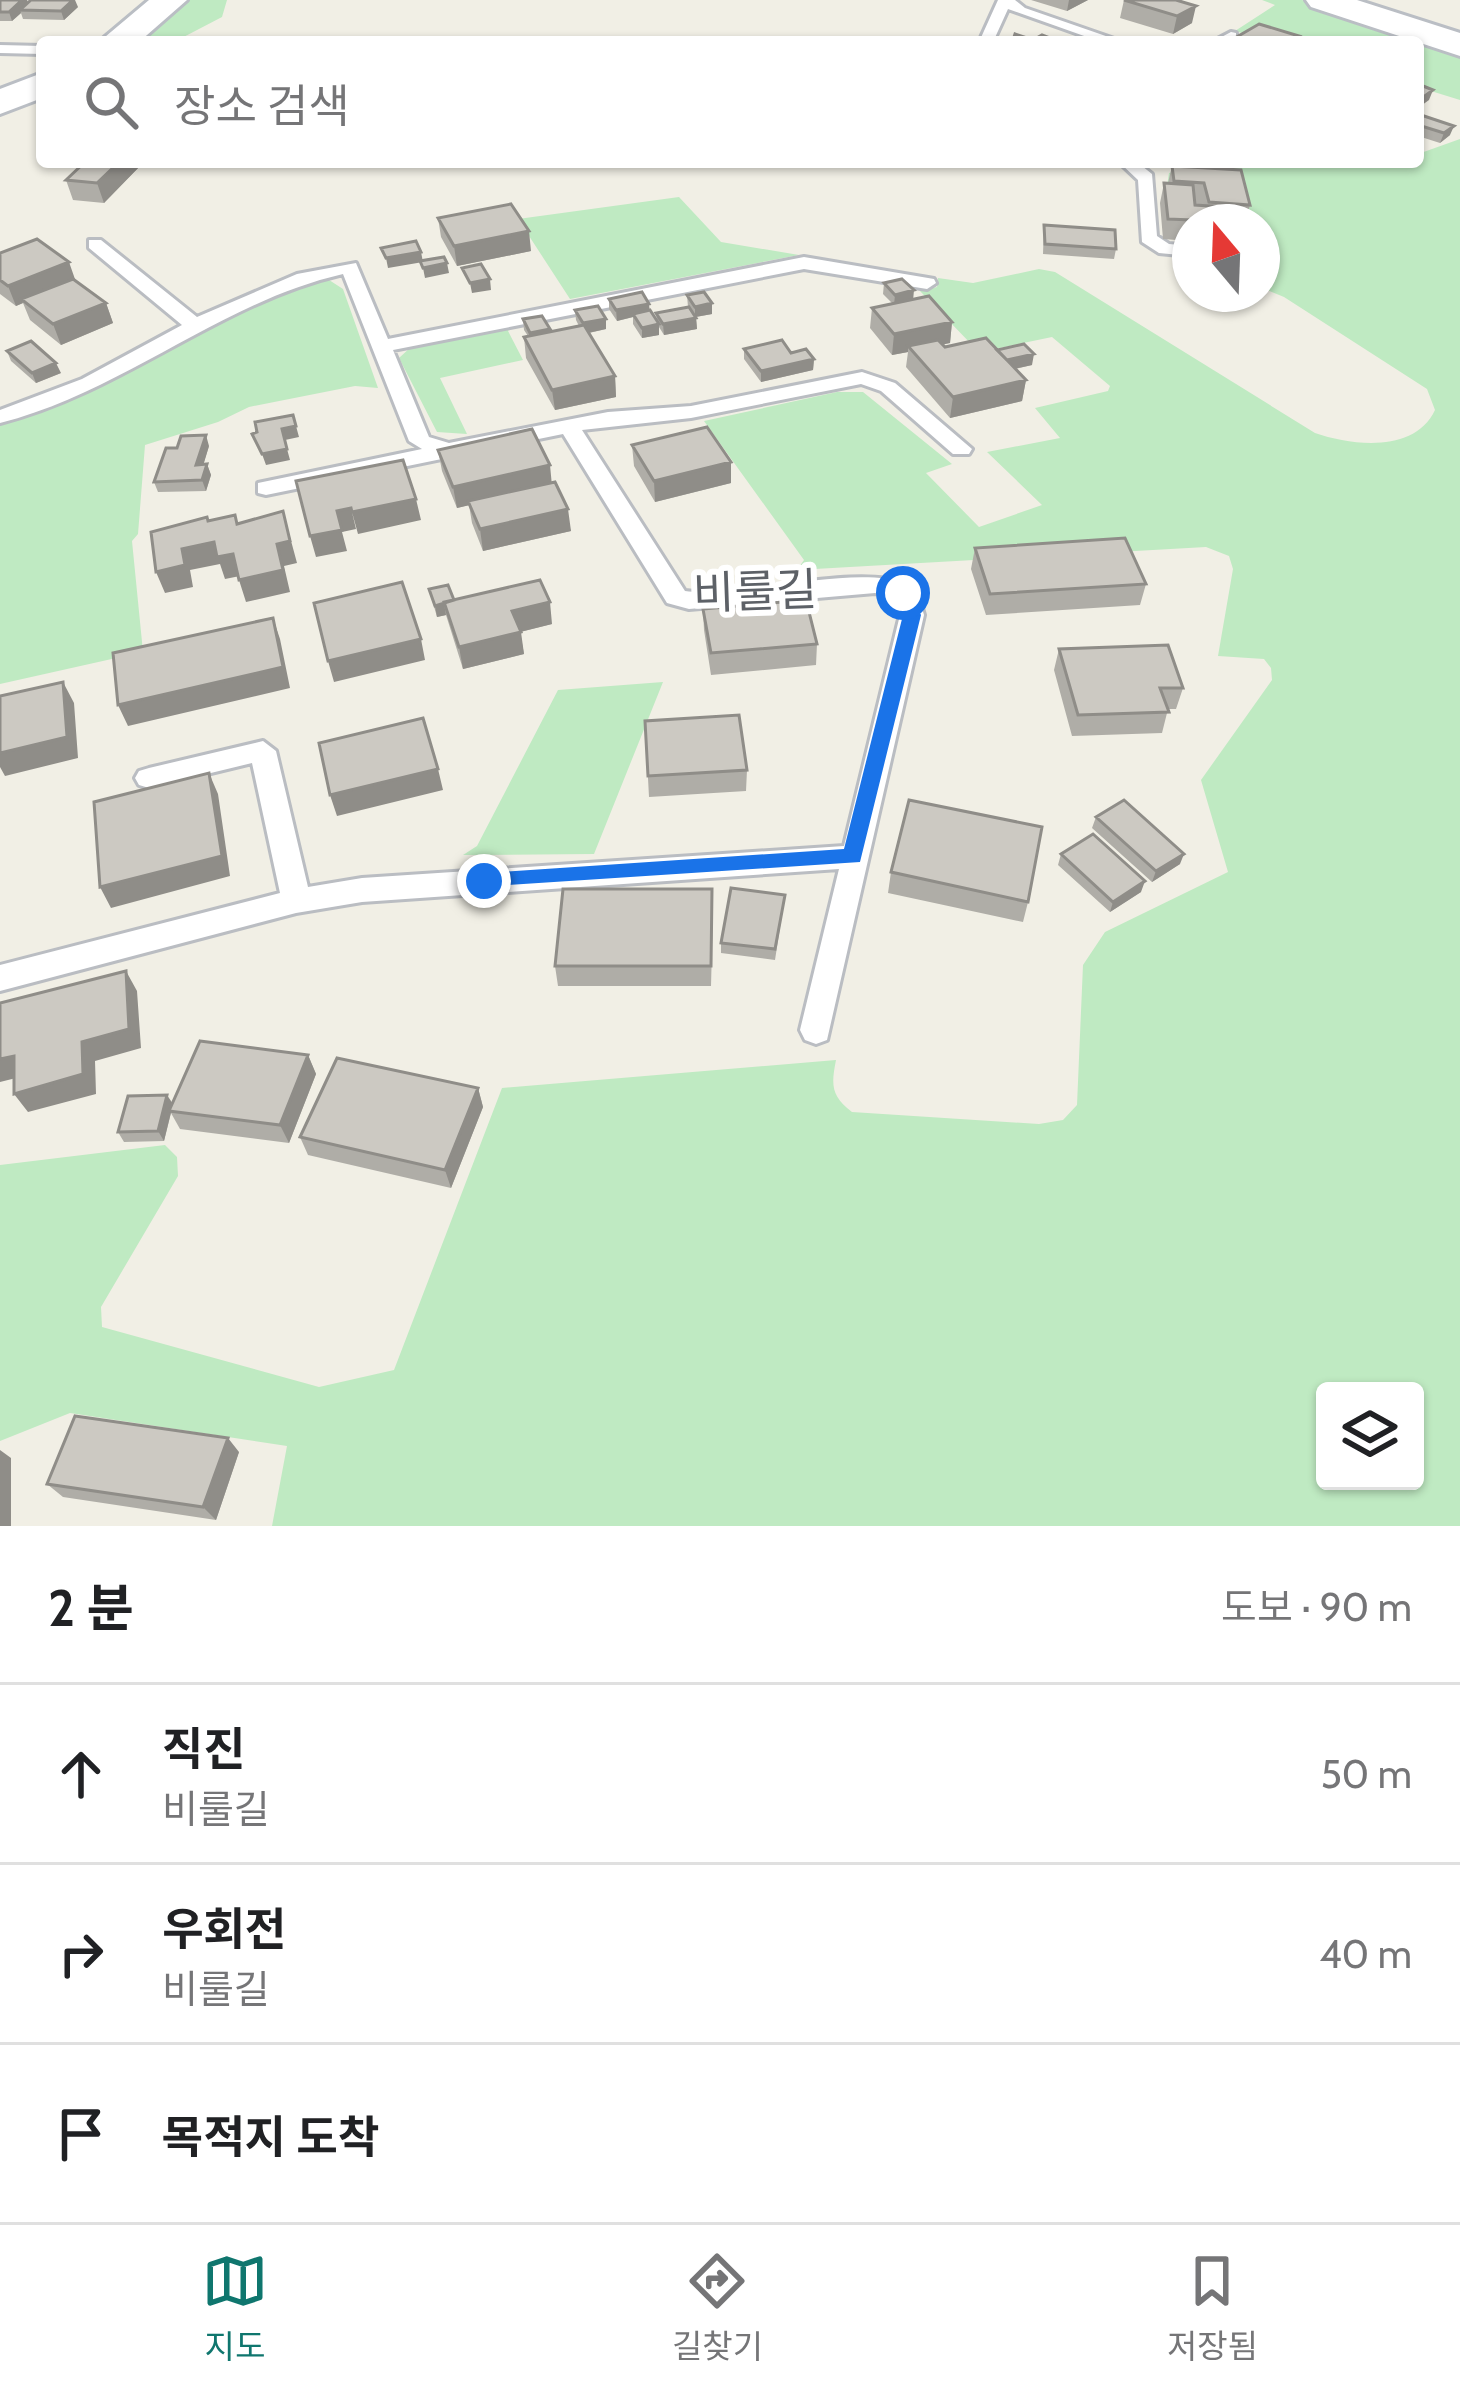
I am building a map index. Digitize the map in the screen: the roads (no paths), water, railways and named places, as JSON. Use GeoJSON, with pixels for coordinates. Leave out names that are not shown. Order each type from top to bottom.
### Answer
{"type":"FeatureCollection","features":[{"type":"Feature","properties":{"kind":"street"},"geometry":{"type":"LineString","coordinates":[[125,36],[170,0]]}},
{"type":"Feature","properties":{"kind":"street"},"geometry":{"type":"LineString","coordinates":[[1323,0],[1460,45]]}},
{"type":"Feature","properties":{"kind":"street"},"geometry":{"type":"LineString","coordinates":[[0,104],[36,87]]}},
{"type":"Feature","properties":{"kind":"lane"},"geometry":{"type":"LineString","coordinates":[[430,0],[450,4]]}},
{"type":"Feature","properties":{"kind":"lane"},"geometry":{"type":"LineString","coordinates":[[989,36],[1005,0],[1020,11],[1097,36]]}},
{"type":"Feature","properties":{"kind":"lane"},"geometry":{"type":"LineString","coordinates":[[0,49],[36,50]]}},
{"type":"Feature","properties":{"kind":"lane"},"geometry":{"type":"LineString","coordinates":[[1134,168],[1146,178],[1148,238],[1172,250]]}},
{"type":"Feature","properties":{"kind":"lane"},"geometry":{"type":"LineString","coordinates":[[95,244],[198,328]]}},
{"type":"Feature","properties":{"kind":"lane"},"geometry":{"type":"LineString","coordinates":[[381,346],[804,263],[927,284]]}},
{"type":"Feature","properties":{"kind":"lane"},"geometry":{"type":"LineString","coordinates":[[0,417],[59,397],[294,279],[349,267],[420,441],[446,450]]}},
{"type":"Feature","properties":{"kind":"lane"},"geometry":{"type":"LineString","coordinates":[[266,488],[608,418],[691,412],[862,378],[889,387],[961,449]]}},
{"type":"Feature","properties":{"kind":"lane","name":"비룰길"},"geometry":{"type":"LineString","coordinates":[[569,426],[676,597],[689,601],[874,585],[890,586],[910,603],[912,615],[816,1030]]}},
{"type":"Feature","properties":{"kind":"lane"},"geometry":{"type":"LineString","coordinates":[[149,778],[263,751],[296,901]]}},
{"type":"Feature","properties":{"kind":"lane"},"geometry":{"type":"LineString","coordinates":[[0,978],[296,901],[423,883],[853,856]]}}]}
